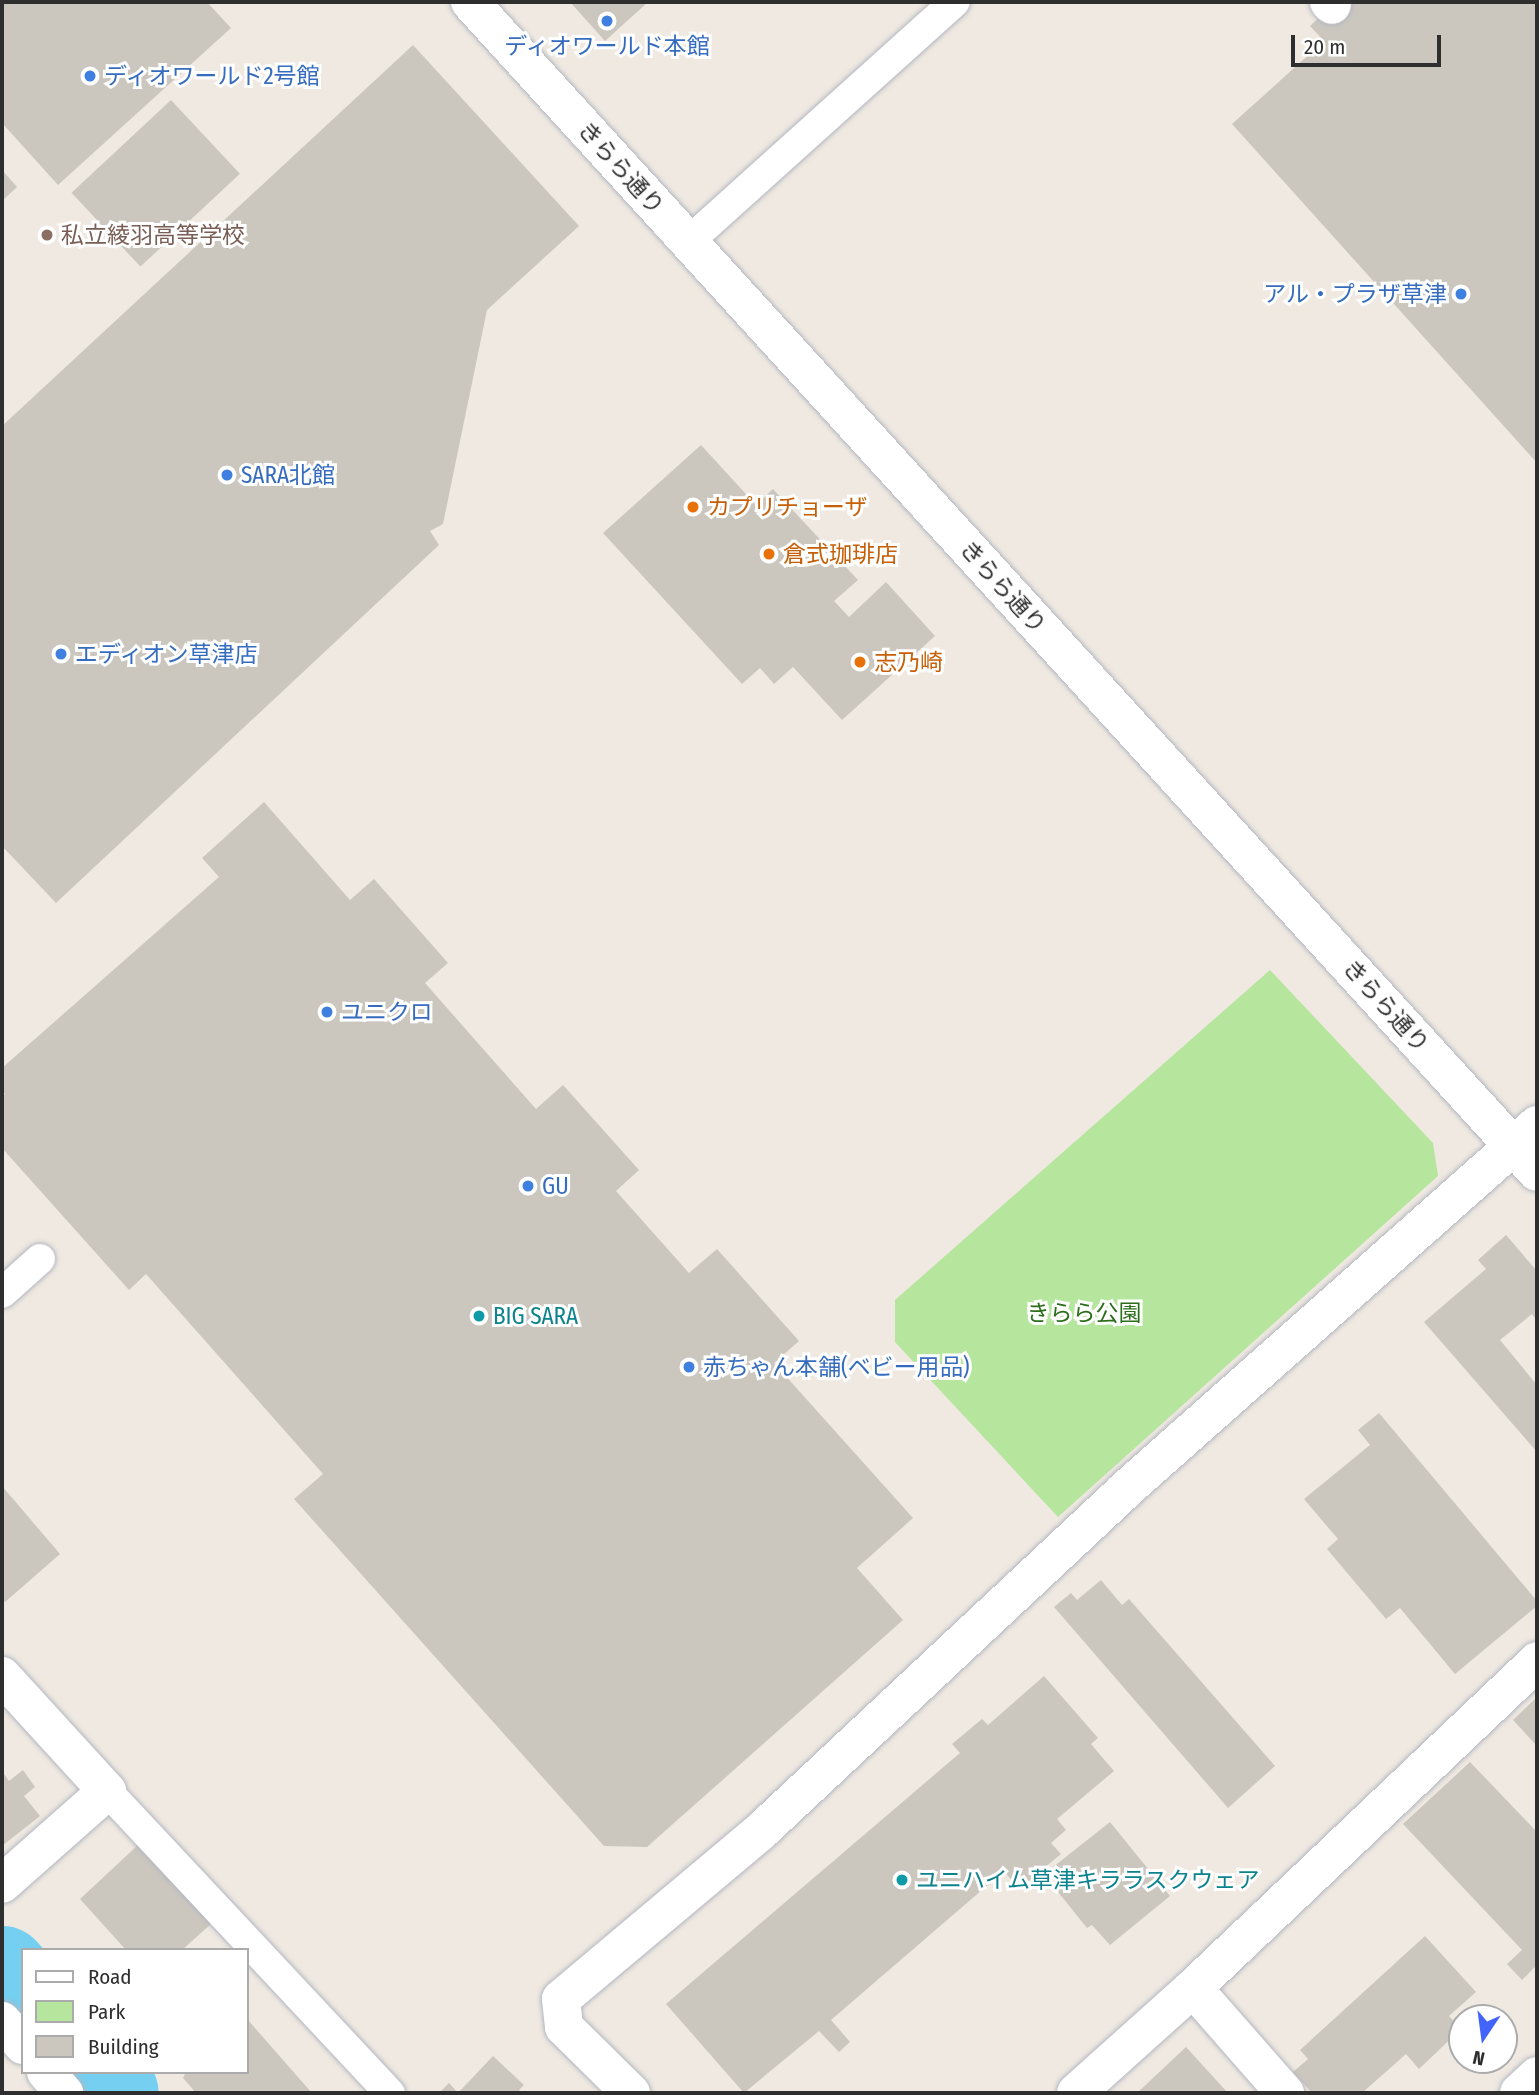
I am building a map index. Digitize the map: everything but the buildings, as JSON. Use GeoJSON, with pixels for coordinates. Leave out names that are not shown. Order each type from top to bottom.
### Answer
{"type":"FeatureCollection","features":[{"type":"Feature","properties":{"kind":"street","name":"きらら通り"},"geometry":{"type":"LineString","coordinates":[[470,2],[688,242],[1529,1148]]}},
{"type":"Feature","properties":{"kind":"street"},"geometry":{"type":"LineString","coordinates":[[631,2093],[564,2027],[561,1999],[760,1832],[1124,1491],[1529,1148]]}},
{"type":"Feature","properties":{"kind":"street"},"geometry":{"type":"LineString","coordinates":[[1076,2093],[1193,1988],[1537,1661]]}},
{"type":"Feature","properties":{"kind":"street"},"geometry":{"type":"LineString","coordinates":[[2,1676],[107,1791],[2,1884]]}},
{"type":"Feature","properties":{"kind":"street"},"geometry":{"type":"LineString","coordinates":[[1193,1988],[1284,2093]]}},
{"type":"Feature","properties":{"kind":"street"},"geometry":{"type":"LineString","coordinates":[[2,2021],[21,2043]]}},
{"type":"Feature","properties":{"kind":"street"},"geometry":{"type":"LineString","coordinates":[[48,2074],[64,2093]]}},
{"type":"Feature","properties":{"kind":"street"},"geometry":{"type":"LineString","coordinates":[[1519,2093],[1537,2076]]}},
{"type":"Feature","properties":{"kind":"lane"},"geometry":{"type":"LineString","coordinates":[[688,242],[955,2]]}},
{"type":"Feature","properties":{"kind":"lane"},"geometry":{"type":"LineString","coordinates":[[2,1293],[40,1259]]}},
{"type":"Feature","properties":{"kind":"lane"},"geometry":{"type":"LineString","coordinates":[[107,1791],[390,2093]]}},
{"type":"Feature","properties":{"kind":"green space","name":"きらら公園"},"geometry":{"type":"Polygon","coordinates":[[[1270,970],[1433,1143],[1438,1176],[1058,1517],[895,1342],[895,1300],[1270,970]]]}},
{"type":"Feature","properties":{"kind":"waterway"},"geometry":{"type":"LineString","coordinates":[[2,1971],[21,1992]]}},
{"type":"Feature","properties":{"kind":"waterway"},"geometry":{"type":"LineString","coordinates":[[96,2074],[113,2093]]}},
{"type":"Feature","properties":{"kind":"place","name":"ディオワールド本館"},"geometry":{"type":"Point","coordinates":[607,21]}},
{"type":"Feature","properties":{"kind":"place","name":"ディオワールド2号館"},"geometry":{"type":"Point","coordinates":[90,76]}},
{"type":"Feature","properties":{"kind":"place","name":"私立綾羽高等学校"},"geometry":{"type":"Point","coordinates":[47,235]}},
{"type":"Feature","properties":{"kind":"place","name":"アル・プラザ草津"},"geometry":{"type":"Point","coordinates":[1461,294]}},
{"type":"Feature","properties":{"kind":"place","name":"SARA北館"},"geometry":{"type":"Point","coordinates":[227,475]}},
{"type":"Feature","properties":{"kind":"place","name":"カプリチョーザ"},"geometry":{"type":"Point","coordinates":[693,507]}},
{"type":"Feature","properties":{"kind":"place","name":"倉式珈琲店"},"geometry":{"type":"Point","coordinates":[769,554]}},
{"type":"Feature","properties":{"kind":"place","name":"エディオン草津店"},"geometry":{"type":"Point","coordinates":[61,654]}},
{"type":"Feature","properties":{"kind":"place","name":"志乃崎"},"geometry":{"type":"Point","coordinates":[860,662]}},
{"type":"Feature","properties":{"kind":"place","name":"ユニクロ"},"geometry":{"type":"Point","coordinates":[327,1012]}},
{"type":"Feature","properties":{"kind":"place","name":"GU"},"geometry":{"type":"Point","coordinates":[528,1186]}},
{"type":"Feature","properties":{"kind":"place","name":"BIG SARA"},"geometry":{"type":"Point","coordinates":[479,1316]}},
{"type":"Feature","properties":{"kind":"place","name":"赤ちゃん本舗(ベビー用品)"},"geometry":{"type":"Point","coordinates":[689,1367]}},
{"type":"Feature","properties":{"kind":"place","name":"ユニハイム草津キララスクウェア"},"geometry":{"type":"Point","coordinates":[902,1880]}}]}
